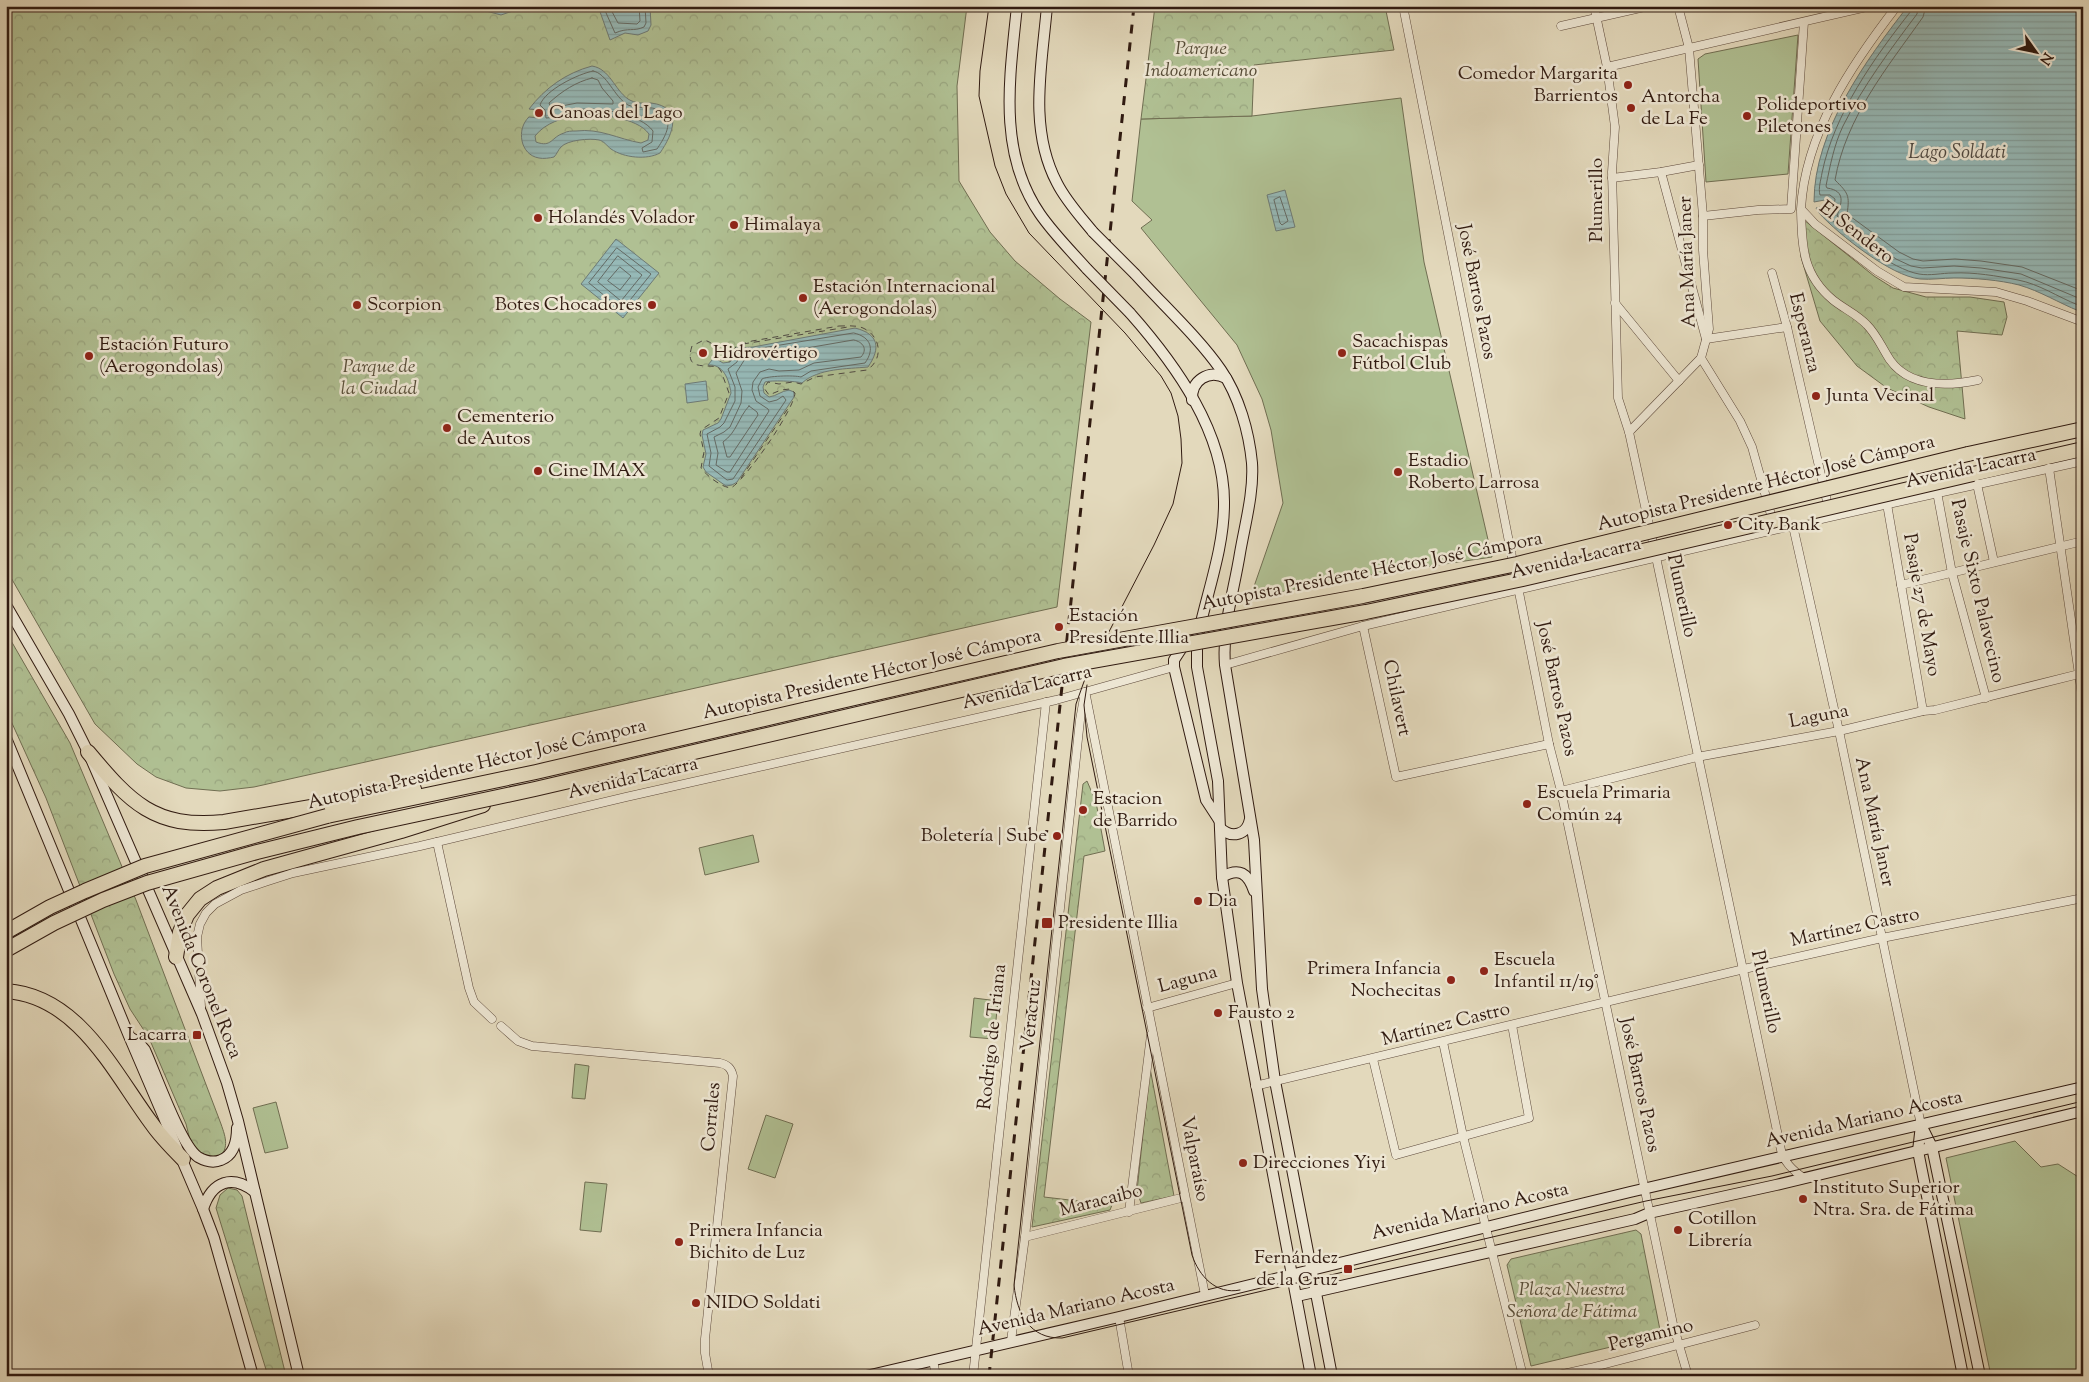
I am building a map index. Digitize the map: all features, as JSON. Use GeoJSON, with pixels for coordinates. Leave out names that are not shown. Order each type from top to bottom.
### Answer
{"type":"FeatureCollection","features":[{"type":"Feature","properties":{"kind":"highway","name":"Autopista Presidente Héctor José Cámpora"},"geometry":{"type":"LineString","coordinates":[[6,932],[50,907],[145,866],[327,816],[536,772],[1058,651],[1363,596],[1517,564],[1968,454],[2083,428]]}},
{"type":"Feature","properties":{"kind":"highway","name":"Autopista Presidente Héctor José Cámpora"},"geometry":{"type":"LineString","coordinates":[[6,950],[54,923],[103,900],[147,883],[239,857],[358,827],[535,789],[1064,666],[1366,612],[1522,579],[1975,479],[2083,449]]}},
{"type":"Feature","properties":{"kind":"highway"},"geometry":{"type":"LineString","coordinates":[[88,752],[105,772],[146,809],[165,819],[200,825],[256,817],[475,778],[536,772]]}},
{"type":"Feature","properties":{"kind":"highway"},"geometry":{"type":"LineString","coordinates":[[176,957],[180,932],[187,915],[200,899],[217,888],[264,869],[401,832],[535,789]]}},
{"type":"Feature","properties":{"kind":"highway"},"geometry":{"type":"LineString","coordinates":[[6,991],[35,997],[50,1004],[81,1028],[152,1125],[182,1159]]}},
{"type":"Feature","properties":{"kind":"main road"},"geometry":{"type":"LineString","coordinates":[[1017,6],[1009,90],[1011,137],[1014,153],[1028,194],[1040,214],[1087,268],[1130,313],[1168,359],[1192,400],[1213,440],[1218,454],[1223,478],[1224,506],[1221,536],[1199,631],[1196,655],[1197,667],[1214,752],[1222,877],[1237,983],[1311,1376]]}},
{"type":"Feature","properties":{"kind":"main road"},"geometry":{"type":"LineString","coordinates":[[1048,6],[1039,101],[1042,144],[1057,183],[1069,202],[1093,232],[1209,354],[1226,378],[1244,425],[1252,464],[1252,478],[1239,562],[1226,624],[1225,665],[1251,817],[1256,859],[1262,989],[1275,1081],[1332,1376]]}},
{"type":"Feature","properties":{"kind":"main road"},"geometry":{"type":"LineString","coordinates":[[1192,400],[1194,387],[1203,377],[1213,374],[1226,378]]}},
{"type":"Feature","properties":{"kind":"main road","name":"Avenida Coronel Roca"},"geometry":{"type":"LineString","coordinates":[[6,605],[69,714],[88,752],[202,1014],[227,1083],[238,1121],[299,1376]]}},
{"type":"Feature","properties":{"kind":"main road"},"geometry":{"type":"LineString","coordinates":[[1199,631],[1185,642],[1177,654],[1174,667],[1206,800],[1220,824],[1230,834],[1244,831],[1249,825],[1251,817]]}},
{"type":"Feature","properties":{"kind":"main road"},"geometry":{"type":"LineString","coordinates":[[6,738],[129,1036],[204,1209],[253,1376]]}},
{"type":"Feature","properties":{"kind":"main road"},"geometry":{"type":"LineString","coordinates":[[1222,877],[1229,872],[1238,872],[1246,875],[1250,880],[1257,901]]}},
{"type":"Feature","properties":{"kind":"main road"},"geometry":{"type":"LineString","coordinates":[[129,1036],[145,1050],[184,1139],[198,1157],[214,1162],[220,1161],[229,1154],[235,1142],[238,1121]]}},
{"type":"Feature","properties":{"kind":"main road","name":"Avenida Mariano Acosta"},"geometry":{"type":"LineString","coordinates":[[866,1376],[1119,1317],[1311,1268],[2083,1087]]}},
{"type":"Feature","properties":{"kind":"main road"},"geometry":{"type":"LineString","coordinates":[[1297,1296],[1635,1219],[1649,1213],[2083,1111]]}},
{"type":"Feature","properties":{"kind":"main road"},"geometry":{"type":"LineString","coordinates":[[1921,1125],[1932,1147],[1980,1376]]}},
{"type":"Feature","properties":{"kind":"main road"},"geometry":{"type":"LineString","coordinates":[[1921,1125],[1918,1151],[1963,1376]]}},
{"type":"Feature","properties":{"kind":"main road"},"geometry":{"type":"LineString","coordinates":[[204,1209],[209,1194],[214,1188],[228,1182],[243,1183],[255,1192]]}},
{"type":"Feature","properties":{"kind":"main road"},"geometry":{"type":"LineString","coordinates":[[1942,1272],[1958,1268]]}},
{"type":"Feature","properties":{"kind":"street","name":"José Barros Pazos"},"geometry":{"type":"LineString","coordinates":[[1403,6],[1549,744],[1561,791],[1673,1324],[1688,1376]]}},
{"type":"Feature","properties":{"kind":"street","name":"Plumerillo"},"geometry":{"type":"LineString","coordinates":[[1594,6],[1607,67],[1614,127],[1612,178],[1618,398],[1629,432],[1744,969],[1782,1157]]}},
{"type":"Feature","properties":{"kind":"street"},"geometry":{"type":"LineString","coordinates":[[1561,26],[1649,6]]}},
{"type":"Feature","properties":{"kind":"street","name":"Ana María Janer"},"geometry":{"type":"LineString","coordinates":[[1678,6],[1689,48],[1703,216],[1703,250],[1709,329],[1702,358]]}},
{"type":"Feature","properties":{"kind":"street"},"geometry":{"type":"LineString","coordinates":[[1607,67],[1871,6]]}},
{"type":"Feature","properties":{"kind":"street","name":"El Sendero"},"geometry":{"type":"LineString","coordinates":[[1897,6],[1853,67],[1834,100],[1815,142],[1802,195],[1801,209],[1815,224],[1877,271],[1904,287],[1996,292],[2027,301],[2077,322],[2083,322]]}},
{"type":"Feature","properties":{"kind":"street"},"geometry":{"type":"LineString","coordinates":[[1703,216],[1758,210],[1791,209],[1804,22]]}},
{"type":"Feature","properties":{"kind":"street"},"geometry":{"type":"LineString","coordinates":[[1612,178],[1699,165]]}},
{"type":"Feature","properties":{"kind":"street"},"geometry":{"type":"LineString","coordinates":[[1661,172],[1706,339],[1788,326]]}},
{"type":"Feature","properties":{"kind":"street"},"geometry":{"type":"LineString","coordinates":[[1801,209],[1804,251],[1811,275],[1833,300],[1861,318],[1892,362],[1910,376],[1931,384],[1978,380]]}},
{"type":"Feature","properties":{"kind":"street","name":"Esperanza"},"geometry":{"type":"LineString","coordinates":[[1772,273],[1788,326],[1830,517]]}},
{"type":"Feature","properties":{"kind":"street"},"geometry":{"type":"LineString","coordinates":[[1615,303],[1679,381]]}},
{"type":"Feature","properties":{"kind":"street"},"geometry":{"type":"LineString","coordinates":[[1629,432],[1702,358],[1740,421],[1752,447],[1776,530]]}},
{"type":"Feature","properties":{"kind":"street","name":"Avenida Lacarra"},"geometry":{"type":"LineString","coordinates":[[1225,665],[1364,626],[1937,492],[1975,479],[2083,461]]}},
{"type":"Feature","properties":{"kind":"street"},"geometry":{"type":"LineString","coordinates":[[2050,468],[2081,674],[2083,702]]}},
{"type":"Feature","properties":{"kind":"street"},"geometry":{"type":"LineString","coordinates":[[1975,479],[1994,562]]}},
{"type":"Feature","properties":{"kind":"street","name":"Pasaje Sixto Palavecino"},"geometry":{"type":"LineString","coordinates":[[1937,492],[1952,573],[1986,698]]}},
{"type":"Feature","properties":{"kind":"street","name":"Pasaje 27 de Mayo"},"geometry":{"type":"LineString","coordinates":[[1887,504],[1923,711]]}},
{"type":"Feature","properties":{"kind":"street","name":"Ana María Janer"},"geometry":{"type":"LineString","coordinates":[[1793,526],[1839,731],[1921,1125]]}},
{"type":"Feature","properties":{"kind":"street"},"geometry":{"type":"LineString","coordinates":[[1901,585],[2083,541]]}},
{"type":"Feature","properties":{"kind":"street","name":"Chilavert"},"geometry":{"type":"LineString","coordinates":[[1364,626],[1396,777],[1549,744]]}},
{"type":"Feature","properties":{"kind":"street","name":"Avenida Lacarra"},"geometry":{"type":"LineString","coordinates":[[202,1014],[197,937],[200,924],[206,913],[215,904],[241,890],[293,873],[437,842],[626,797],[1046,702],[1174,667]]}},
{"type":"Feature","properties":{"kind":"street","name":"Laguna"},"geometry":{"type":"LineString","coordinates":[[1561,791],[1697,756],[1839,731],[1986,698],[2081,674]]}},
{"type":"Feature","properties":{"kind":"street","name":"Valparaíso"},"geometry":{"type":"LineString","coordinates":[[1085,692],[1205,1295]]}},
{"type":"Feature","properties":{"kind":"street","name":"Veracruz"},"geometry":{"type":"LineString","coordinates":[[1011,1341],[1025,1237],[1080,720],[1085,692]]}},
{"type":"Feature","properties":{"kind":"street","name":"Rodrigo de Triana"},"geometry":{"type":"LineString","coordinates":[[973,1376],[1046,702]]}},
{"type":"Feature","properties":{"kind":"street"},"geometry":{"type":"LineString","coordinates":[[437,842],[469,988],[474,1002],[492,1019]]}},
{"type":"Feature","properties":{"kind":"street","name":"Martínez Castro"},"geometry":{"type":"LineString","coordinates":[[1255,1086],[1605,1004],[1744,969],[1882,938],[2083,898]]}},
{"type":"Feature","properties":{"kind":"street","name":"Laguna"},"geometry":{"type":"LineString","coordinates":[[1147,1008],[1237,983]]}},
{"type":"Feature","properties":{"kind":"street"},"geometry":{"type":"LineString","coordinates":[[1373,1059],[1396,1155],[1528,1118],[1512,1025]]}},
{"type":"Feature","properties":{"kind":"street","name":"Corrales"},"geometry":{"type":"LineString","coordinates":[[500,1026],[518,1041],[532,1046],[720,1063],[727,1065],[731,1070],[733,1076],[726,1154],[705,1339],[705,1353],[710,1376]]}},
{"type":"Feature","properties":{"kind":"street","name":"Valparaíso"},"geometry":{"type":"LineString","coordinates":[[1129,1212],[1152,1030]]}},
{"type":"Feature","properties":{"kind":"street"},"geometry":{"type":"LineString","coordinates":[[1443,1042],[1463,1136],[1523,1376]]}},
{"type":"Feature","properties":{"kind":"street"},"geometry":{"type":"LineString","coordinates":[[1782,1157],[1794,1171],[1804,1178]]}},
{"type":"Feature","properties":{"kind":"street","name":"Maracaibo"},"geometry":{"type":"LineString","coordinates":[[1025,1237],[1185,1197]]}},
{"type":"Feature","properties":{"kind":"street"},"geometry":{"type":"LineString","coordinates":[[1119,1317],[1129,1376]]}},
{"type":"Feature","properties":{"kind":"street","name":"Pergamino"},"geometry":{"type":"LineString","coordinates":[[1554,1376],[1755,1325]]}},
{"type":"Feature","properties":{"kind":"street"},"geometry":{"type":"LineString","coordinates":[[933,1360],[936,1376]]}},
{"type":"Feature","properties":{"kind":"green space","name":"Parque de la Ciudad"},"geometry":{"type":"Polygon","coordinates":[[[6,6],[967,6],[957,86],[959,181],[990,232],[1015,261],[1091,322],[1057,607],[254,787],[220,791],[186,788],[156,777],[137,764],[95,724],[6,569],[6,6]]]}},
{"type":"Feature","properties":{"kind":"green space","name":"Parque Indoamericano"},"geometry":{"type":"Polygon","coordinates":[[[1155,6],[1385,6],[1394,50],[1254,65],[1252,116],[1141,119],[1155,6]]]}},
{"type":"Feature","properties":{"kind":"green space","name":"Polideportivo Piletones"},"geometry":{"type":"Polygon","coordinates":[[[1798,35],[1788,174],[1706,182],[1698,59],[1705,54],[1798,35]]]}},
{"type":"Feature","properties":{"kind":"green space","name":"Sacachispas Fútbol Club"},"geometry":{"type":"Polygon","coordinates":[[[1401,98],[1424,262],[1492,557],[1350,578],[1250,598],[1283,503],[1271,430],[1262,399],[1237,345],[1141,228],[1152,220],[1132,201],[1141,119],[1252,116],[1401,98]]]}},
{"type":"Feature","properties":{"kind":"green space"},"geometry":{"type":"Polygon","coordinates":[[[1804,220],[1874,276],[1893,288],[1926,297],[1970,297],[2004,302],[2007,317],[2002,335],[1957,331],[1965,419],[1929,407],[1887,388],[1857,366],[1820,321],[1801,257],[1800,222],[1804,220]]]}},
{"type":"Feature","properties":{"kind":"green space"},"geometry":{"type":"Polygon","coordinates":[[[6,632],[70,743],[136,900],[223,1129],[226,1144],[223,1152],[216,1160],[193,1152],[186,1124],[149,1038],[130,1009],[114,974],[46,798],[6,710],[6,632]]]}},
{"type":"Feature","properties":{"kind":"green space"},"geometry":{"type":"Polygon","coordinates":[[[1087,781],[1096,802],[1105,851],[1084,856],[1044,1197],[1112,1205],[1110,1210],[1032,1227],[1083,784],[1087,781]]]}},
{"type":"Feature","properties":{"kind":"green space"},"geometry":{"type":"Polygon","coordinates":[[[753,835],[759,862],[705,875],[699,848],[753,835]]]}},
{"type":"Feature","properties":{"kind":"green space"},"geometry":{"type":"Polygon","coordinates":[[[974,998],[998,1001],[994,1039],[970,1037],[974,998]]]}},
{"type":"Feature","properties":{"kind":"green space"},"geometry":{"type":"Polygon","coordinates":[[[575,1064],[589,1066],[585,1099],[572,1098],[575,1064]]]}},
{"type":"Feature","properties":{"kind":"green space"},"geometry":{"type":"Polygon","coordinates":[[[1150,1068],[1174,1196],[1141,1203],[1137,1191],[1150,1068]]]}},
{"type":"Feature","properties":{"kind":"green space"},"geometry":{"type":"Polygon","coordinates":[[[276,1102],[288,1148],[265,1153],[253,1108],[276,1102]]]}},
{"type":"Feature","properties":{"kind":"green space"},"geometry":{"type":"Polygon","coordinates":[[[766,1115],[793,1124],[775,1178],[748,1169],[766,1115]]]}},
{"type":"Feature","properties":{"kind":"green space"},"geometry":{"type":"Polygon","coordinates":[[[2015,1141],[2041,1167],[2058,1164],[2083,1180],[2083,1376],[1991,1376],[1946,1158],[2015,1141]]]}},
{"type":"Feature","properties":{"kind":"green space"},"geometry":{"type":"Polygon","coordinates":[[[585,1182],[607,1184],[601,1232],[580,1230],[585,1182]]]}},
{"type":"Feature","properties":{"kind":"green space"},"geometry":{"type":"Polygon","coordinates":[[[228,1188],[237,1190],[242,1196],[286,1376],[268,1376],[216,1208],[220,1195],[228,1188]]]}},
{"type":"Feature","properties":{"kind":"green space","name":"Plaza Nuestra Señora de Fátima"},"geometry":{"type":"Polygon","coordinates":[[[1636,1230],[1641,1234],[1661,1335],[1531,1366],[1507,1265],[1511,1259],[1636,1230]]]}},
{"type":"Feature","properties":{"kind":"water"},"geometry":{"type":"Polygon","coordinates":[[[486,6],[527,6],[501,15],[486,11],[486,6]]]}},
{"type":"Feature","properties":{"kind":"water"},"geometry":{"type":"Polygon","coordinates":[[[598,6],[650,6],[651,25],[648,31],[638,35],[625,33],[610,40],[598,6]]]}},
{"type":"Feature","properties":{"kind":"water","name":"Lago Soldati"},"geometry":{"type":"Polygon","coordinates":[[[1908,6],[2083,6],[2083,309],[2079,311],[2034,290],[2011,283],[1979,279],[1920,279],[1908,276],[1881,263],[1852,243],[1828,222],[1816,208],[1830,205],[1830,199],[1814,202],[1816,175],[1833,123],[1860,73],[1908,6]]]}},
{"type":"Feature","properties":{"kind":"water"},"geometry":{"type":"Polygon","coordinates":[[[592,66],[603,71],[623,95],[631,101],[651,103],[668,110],[672,116],[672,130],[660,153],[649,157],[629,156],[616,152],[604,142],[595,139],[573,141],[560,148],[554,157],[539,158],[528,152],[522,141],[522,128],[529,117],[538,118],[541,115],[538,110],[529,109],[549,88],[565,77],[592,66]],[[578,114],[549,124],[535,136],[536,142],[545,144],[567,132],[585,130],[601,132],[641,143],[648,140],[649,134],[643,128],[627,120],[578,114]]]}},
{"type":"Feature","properties":{"kind":"water"},"geometry":{"type":"Polygon","coordinates":[[[1285,190],[1295,227],[1276,231],[1267,195],[1285,190]]]}},
{"type":"Feature","properties":{"kind":"water","name":"Botes Chocadores"},"geometry":{"type":"Polygon","coordinates":[[[616,239],[659,273],[623,318],[581,284],[616,239]]]}},
{"type":"Feature","properties":{"kind":"water"},"geometry":{"type":"Polygon","coordinates":[[[855,328],[869,334],[875,343],[875,354],[868,367],[825,372],[817,374],[802,383],[784,381],[765,382],[763,387],[764,393],[769,397],[789,390],[794,392],[794,397],[737,482],[726,486],[706,472],[703,467],[706,454],[702,435],[703,430],[718,423],[731,393],[729,383],[722,370],[714,365],[708,365],[716,355],[718,360],[723,363],[730,362],[733,359],[736,348],[753,347],[855,328]]]}},
{"type":"Feature","properties":{"kind":"water"},"geometry":{"type":"Polygon","coordinates":[[[706,381],[708,400],[687,403],[685,384],[706,381]]]}},
{"type":"Feature","properties":{"kind":"ferry route"},"geometry":{"type":"LineString","coordinates":[[839,326],[860,327],[874,336],[877,342],[878,354],[872,365],[867,370],[815,377],[801,384],[793,382],[779,384],[768,382],[764,388],[769,395],[781,390],[790,389],[795,393],[787,414],[758,458],[731,488],[723,486],[710,478],[701,468],[704,452],[700,434],[701,430],[719,418],[729,393],[718,367],[702,366],[693,363],[690,354],[692,346],[704,340],[708,341],[715,347],[720,359],[728,362],[731,360],[736,346],[752,341],[839,326]]}},
{"type":"Feature","properties":{"kind":"ferry route"},"geometry":{"type":"LineString","coordinates":[[743,344],[848,327]]}},
{"type":"Feature","properties":{"kind":"ferry route"},"geometry":{"type":"LineString","coordinates":[[741,478],[789,407]]}},
{"type":"Feature","properties":{"kind":"tram line"},"geometry":{"type":"LineString","coordinates":[[989,6],[980,71],[979,96],[995,166],[1006,194],[1029,233],[1125,333],[1161,376],[1171,393],[1178,416],[1182,463],[1173,504],[1154,545],[1086,676],[1076,704],[1014,1285],[1018,1306],[1027,1323],[1041,1334],[1062,1338],[1646,1201],[1772,1176],[2083,1101]]}},
{"type":"Feature","properties":{"kind":"tram line"},"geometry":{"type":"LineString","coordinates":[[1087,685],[1084,705],[1087,737],[1192,1255],[1204,1277],[1216,1287],[1223,1290],[1240,1290]]}},
{"type":"Feature","properties":{"kind":"railway"},"geometry":{"type":"LineString","coordinates":[[989,1376],[1134,6]]}},
{"type":"Feature","properties":{"kind":"place","name":"Comedor Margarita Barrientos"},"geometry":{"type":"Point","coordinates":[1628,85]}},
{"type":"Feature","properties":{"kind":"place","name":"Antorcha de La Fe"},"geometry":{"type":"Point","coordinates":[1631,108]}},
{"type":"Feature","properties":{"kind":"place","name":"Canoas del Lago"},"geometry":{"type":"Point","coordinates":[539,113]}},
{"type":"Feature","properties":{"kind":"place","name":"Polideportivo Piletones"},"geometry":{"type":"Point","coordinates":[1747,116]}},
{"type":"Feature","properties":{"kind":"place","name":"Holandés Volador"},"geometry":{"type":"Point","coordinates":[538,218]}},
{"type":"Feature","properties":{"kind":"place","name":"Himalaya"},"geometry":{"type":"Point","coordinates":[734,225]}},
{"type":"Feature","properties":{"kind":"place","name":"Estación Internacional (Aerogondolas)"},"geometry":{"type":"Point","coordinates":[803,298]}},
{"type":"Feature","properties":{"kind":"place","name":"Scorpion"},"geometry":{"type":"Point","coordinates":[357,305]}},
{"type":"Feature","properties":{"kind":"place","name":"Botes Chocadores"},"geometry":{"type":"Point","coordinates":[652,305]}},
{"type":"Feature","properties":{"kind":"place","name":"Hidrovértigo"},"geometry":{"type":"Point","coordinates":[703,353]}},
{"type":"Feature","properties":{"kind":"place","name":"Sacachispas Fútbol Club"},"geometry":{"type":"Point","coordinates":[1342,353]}},
{"type":"Feature","properties":{"kind":"place","name":"Estación Futuro (Aerogondolas)"},"geometry":{"type":"Point","coordinates":[89,356]}},
{"type":"Feature","properties":{"kind":"place","name":"Junta Vecinal"},"geometry":{"type":"Point","coordinates":[1816,396]}},
{"type":"Feature","properties":{"kind":"place","name":"Cementerio de Autos"},"geometry":{"type":"Point","coordinates":[447,428]}},
{"type":"Feature","properties":{"kind":"place","name":"Cine IMAX"},"geometry":{"type":"Point","coordinates":[538,471]}},
{"type":"Feature","properties":{"kind":"place","name":"Estadio Roberto Larrosa"},"geometry":{"type":"Point","coordinates":[1398,472]}},
{"type":"Feature","properties":{"kind":"place","name":"City Bank"},"geometry":{"type":"Point","coordinates":[1728,525]}},
{"type":"Feature","properties":{"kind":"place","name":"Estación Presidente Illia"},"geometry":{"type":"Point","coordinates":[1059,627]}},
{"type":"Feature","properties":{"kind":"place","name":"Escuela Primaria Común 24"},"geometry":{"type":"Point","coordinates":[1527,804]}},
{"type":"Feature","properties":{"kind":"place","name":"Estacion de Barrido"},"geometry":{"type":"Point","coordinates":[1083,810]}},
{"type":"Feature","properties":{"kind":"place","name":"Boletería | Sube"},"geometry":{"type":"Point","coordinates":[1057,836]}},
{"type":"Feature","properties":{"kind":"place","name":"Dia"},"geometry":{"type":"Point","coordinates":[1198,901]}},
{"type":"Feature","properties":{"kind":"place","name":"Presidente Illia"},"geometry":{"type":"Point","coordinates":[1047,923]}},
{"type":"Feature","properties":{"kind":"place","name":"Escuela Infantil 11/19°"},"geometry":{"type":"Point","coordinates":[1484,971]}},
{"type":"Feature","properties":{"kind":"place","name":"Primera Infancia Nochecitas"},"geometry":{"type":"Point","coordinates":[1451,980]}},
{"type":"Feature","properties":{"kind":"place","name":"Fausto 2"},"geometry":{"type":"Point","coordinates":[1218,1013]}},
{"type":"Feature","properties":{"kind":"place","name":"Lacarra"},"geometry":{"type":"Point","coordinates":[197,1035]}},
{"type":"Feature","properties":{"kind":"place","name":"Direcciones Yiyi"},"geometry":{"type":"Point","coordinates":[1243,1163]}},
{"type":"Feature","properties":{"kind":"place","name":"Instituto Superior Ntra. Sra. de Fátima"},"geometry":{"type":"Point","coordinates":[1803,1199]}},
{"type":"Feature","properties":{"kind":"place","name":"Cotillon Librería"},"geometry":{"type":"Point","coordinates":[1678,1230]}},
{"type":"Feature","properties":{"kind":"place","name":"Primera Infancia Bichito de Luz"},"geometry":{"type":"Point","coordinates":[679,1242]}},
{"type":"Feature","properties":{"kind":"place","name":"Fernández de la Cruz"},"geometry":{"type":"Point","coordinates":[1348,1269]}},
{"type":"Feature","properties":{"kind":"place","name":"NIDO Soldati"},"geometry":{"type":"Point","coordinates":[696,1303]}}]}
